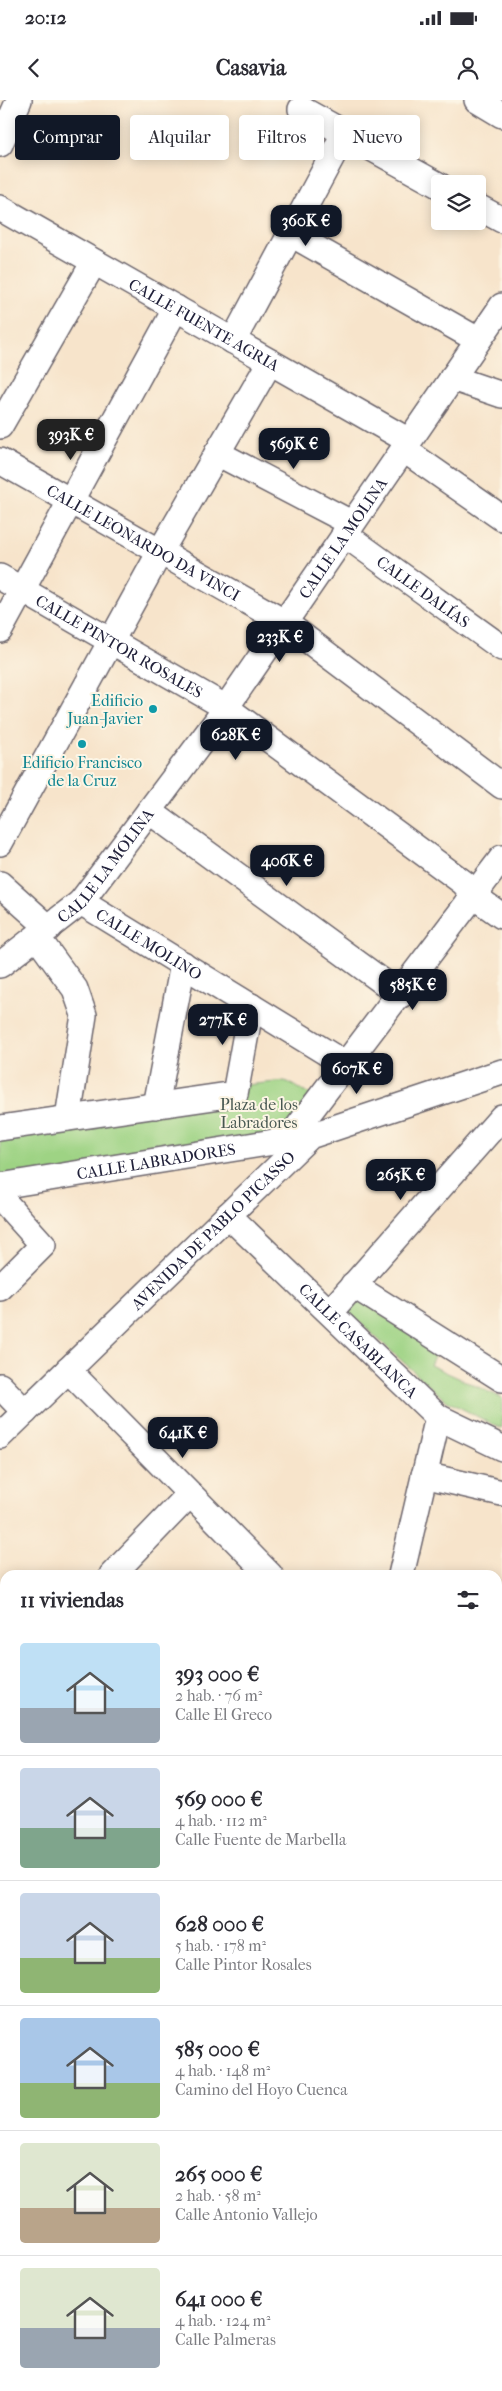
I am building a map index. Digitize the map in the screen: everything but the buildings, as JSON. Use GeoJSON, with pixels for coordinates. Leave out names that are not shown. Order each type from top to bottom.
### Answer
{"type":"FeatureCollection","features":[{"type":"Feature","properties":{"kind":"street"},"geometry":{"type":"LineString","coordinates":[[0,144],[19,100]]}},
{"type":"Feature","properties":{"kind":"street"},"geometry":{"type":"LineString","coordinates":[[477,100],[502,114]]}},
{"type":"Feature","properties":{"kind":"street"},"geometry":{"type":"LineString","coordinates":[[301,109],[334,128]]}},
{"type":"Feature","properties":{"kind":"street"},"geometry":{"type":"LineString","coordinates":[[233,341],[334,153]]}},
{"type":"Feature","properties":{"kind":"street"},"geometry":{"type":"LineString","coordinates":[[392,160],[431,181]]}},
{"type":"Feature","properties":{"kind":"street","name":"CALLE FUENTE AGRIA"},"geometry":{"type":"LineString","coordinates":[[0,208],[270,362],[406,445],[502,518]]}},
{"type":"Feature","properties":{"kind":"street"},"geometry":{"type":"LineString","coordinates":[[486,211],[502,220]]}},
{"type":"Feature","properties":{"kind":"street"},"geometry":{"type":"LineString","coordinates":[[290,234],[478,340]]}},
{"type":"Feature","properties":{"kind":"street"},"geometry":{"type":"LineString","coordinates":[[0,426],[94,262]]}},
{"type":"Feature","properties":{"kind":"street","name":"CALLE LA MOLINA"},"geometry":{"type":"LineString","coordinates":[[0,965],[81,902],[221,714],[502,306]]}},
{"type":"Feature","properties":{"kind":"street"},"geometry":{"type":"LineString","coordinates":[[0,630],[9,591],[72,502],[176,308]]}},
{"type":"Feature","properties":{"kind":"street"},"geometry":{"type":"LineString","coordinates":[[0,843],[160,552],[270,362]]}},
{"type":"Feature","properties":{"kind":"street"},"geometry":{"type":"LineString","coordinates":[[452,378],[502,395]]}},
{"type":"Feature","properties":{"kind":"street","name":"CALLE DALÍAS"},"geometry":{"type":"LineString","coordinates":[[217,453],[348,528],[502,648]]}},
{"type":"Feature","properties":{"kind":"street","name":"CALLE LEONARDO DA VINCI"},"geometry":{"type":"LineString","coordinates":[[0,461],[284,622],[502,786]]}},
{"type":"Feature","properties":{"kind":"street","name":"CALLE PINTOR ROSALES"},"geometry":{"type":"LineString","coordinates":[[9,591],[221,714],[454,895],[474,897],[502,916]]}},
{"type":"Feature","properties":{"kind":"street"},"geometry":{"type":"LineString","coordinates":[[149,811],[400,995]]}},
{"type":"Feature","properties":{"kind":"street"},"geometry":{"type":"LineString","coordinates":[[300,1137],[330,1085],[345,1064],[400,995],[502,858]]}},
{"type":"Feature","properties":{"kind":"street"},"geometry":{"type":"LineString","coordinates":[[0,884],[43,932],[75,989],[84,1015],[68,1118]]}},
{"type":"Feature","properties":{"kind":"street","name":"CALLE MOLINO"},"geometry":{"type":"LineString","coordinates":[[81,902],[345,1064]]}},
{"type":"Feature","properties":{"kind":"street"},"geometry":{"type":"LineString","coordinates":[[156,1106],[183,964]]}},
{"type":"Feature","properties":{"kind":"street"},"geometry":{"type":"LineString","coordinates":[[0,1128],[235,1094],[251,1006]]}},
{"type":"Feature","properties":{"kind":"street","name":"AVENIDA DE PABLO PICASSO"},"geometry":{"type":"LineString","coordinates":[[0,1436],[228,1215],[300,1137],[499,1074]]}},
{"type":"Feature","properties":{"kind":"street"},"geometry":{"type":"LineString","coordinates":[[330,1085],[348,1123]]}},
{"type":"Feature","properties":{"kind":"street"},"geometry":{"type":"LineString","coordinates":[[330,1312],[502,1117]]}},
{"type":"Feature","properties":{"kind":"street","name":"CALLE LABRADORES"},"geometry":{"type":"LineString","coordinates":[[0,1186],[300,1137]]}},
{"type":"Feature","properties":{"kind":"street"},"geometry":{"type":"LineString","coordinates":[[0,1197],[43,1245],[0,1288]]}},
{"type":"Feature","properties":{"kind":"street","name":"CALLE CASABLANCA"},"geometry":{"type":"LineString","coordinates":[[228,1215],[438,1417],[502,1448]]}},
{"type":"Feature","properties":{"kind":"street"},"geometry":{"type":"LineString","coordinates":[[353,1285],[502,1379]]}},
{"type":"Feature","properties":{"kind":"street"},"geometry":{"type":"LineString","coordinates":[[68,1370],[265,1570]]}},
{"type":"Feature","properties":{"kind":"street"},"geometry":{"type":"LineString","coordinates":[[0,1386],[25,1412]]}},
{"type":"Feature","properties":{"kind":"street"},"geometry":{"type":"LineString","coordinates":[[402,1570],[438,1417]]}},
{"type":"Feature","properties":{"kind":"street"},"geometry":{"type":"LineString","coordinates":[[424,1475],[502,1493]]}},
{"type":"Feature","properties":{"kind":"street"},"geometry":{"type":"LineString","coordinates":[[117,1570],[190,1494]]}},
{"type":"Feature","properties":{"kind":"green space","name":"Plaza de los Labradores"},"geometry":{"type":"Polygon","coordinates":[[[285,1081],[319,1099],[289,1139],[0,1186],[0,1128],[236,1086],[285,1081]]]}},
{"type":"Feature","properties":{"kind":"green space"},"geometry":{"type":"Polygon","coordinates":[[[355,1296],[436,1352],[430,1365],[502,1398],[502,1429],[445,1400],[345,1309],[355,1296]]]}},
{"type":"Feature","properties":{"kind":"place","name":"Edificio Juan-Javier"},"geometry":{"type":"Point","coordinates":[153,709]}},
{"type":"Feature","properties":{"kind":"place","name":"Edificio Francisco de la Cruz"},"geometry":{"type":"Point","coordinates":[82,744]}}]}
